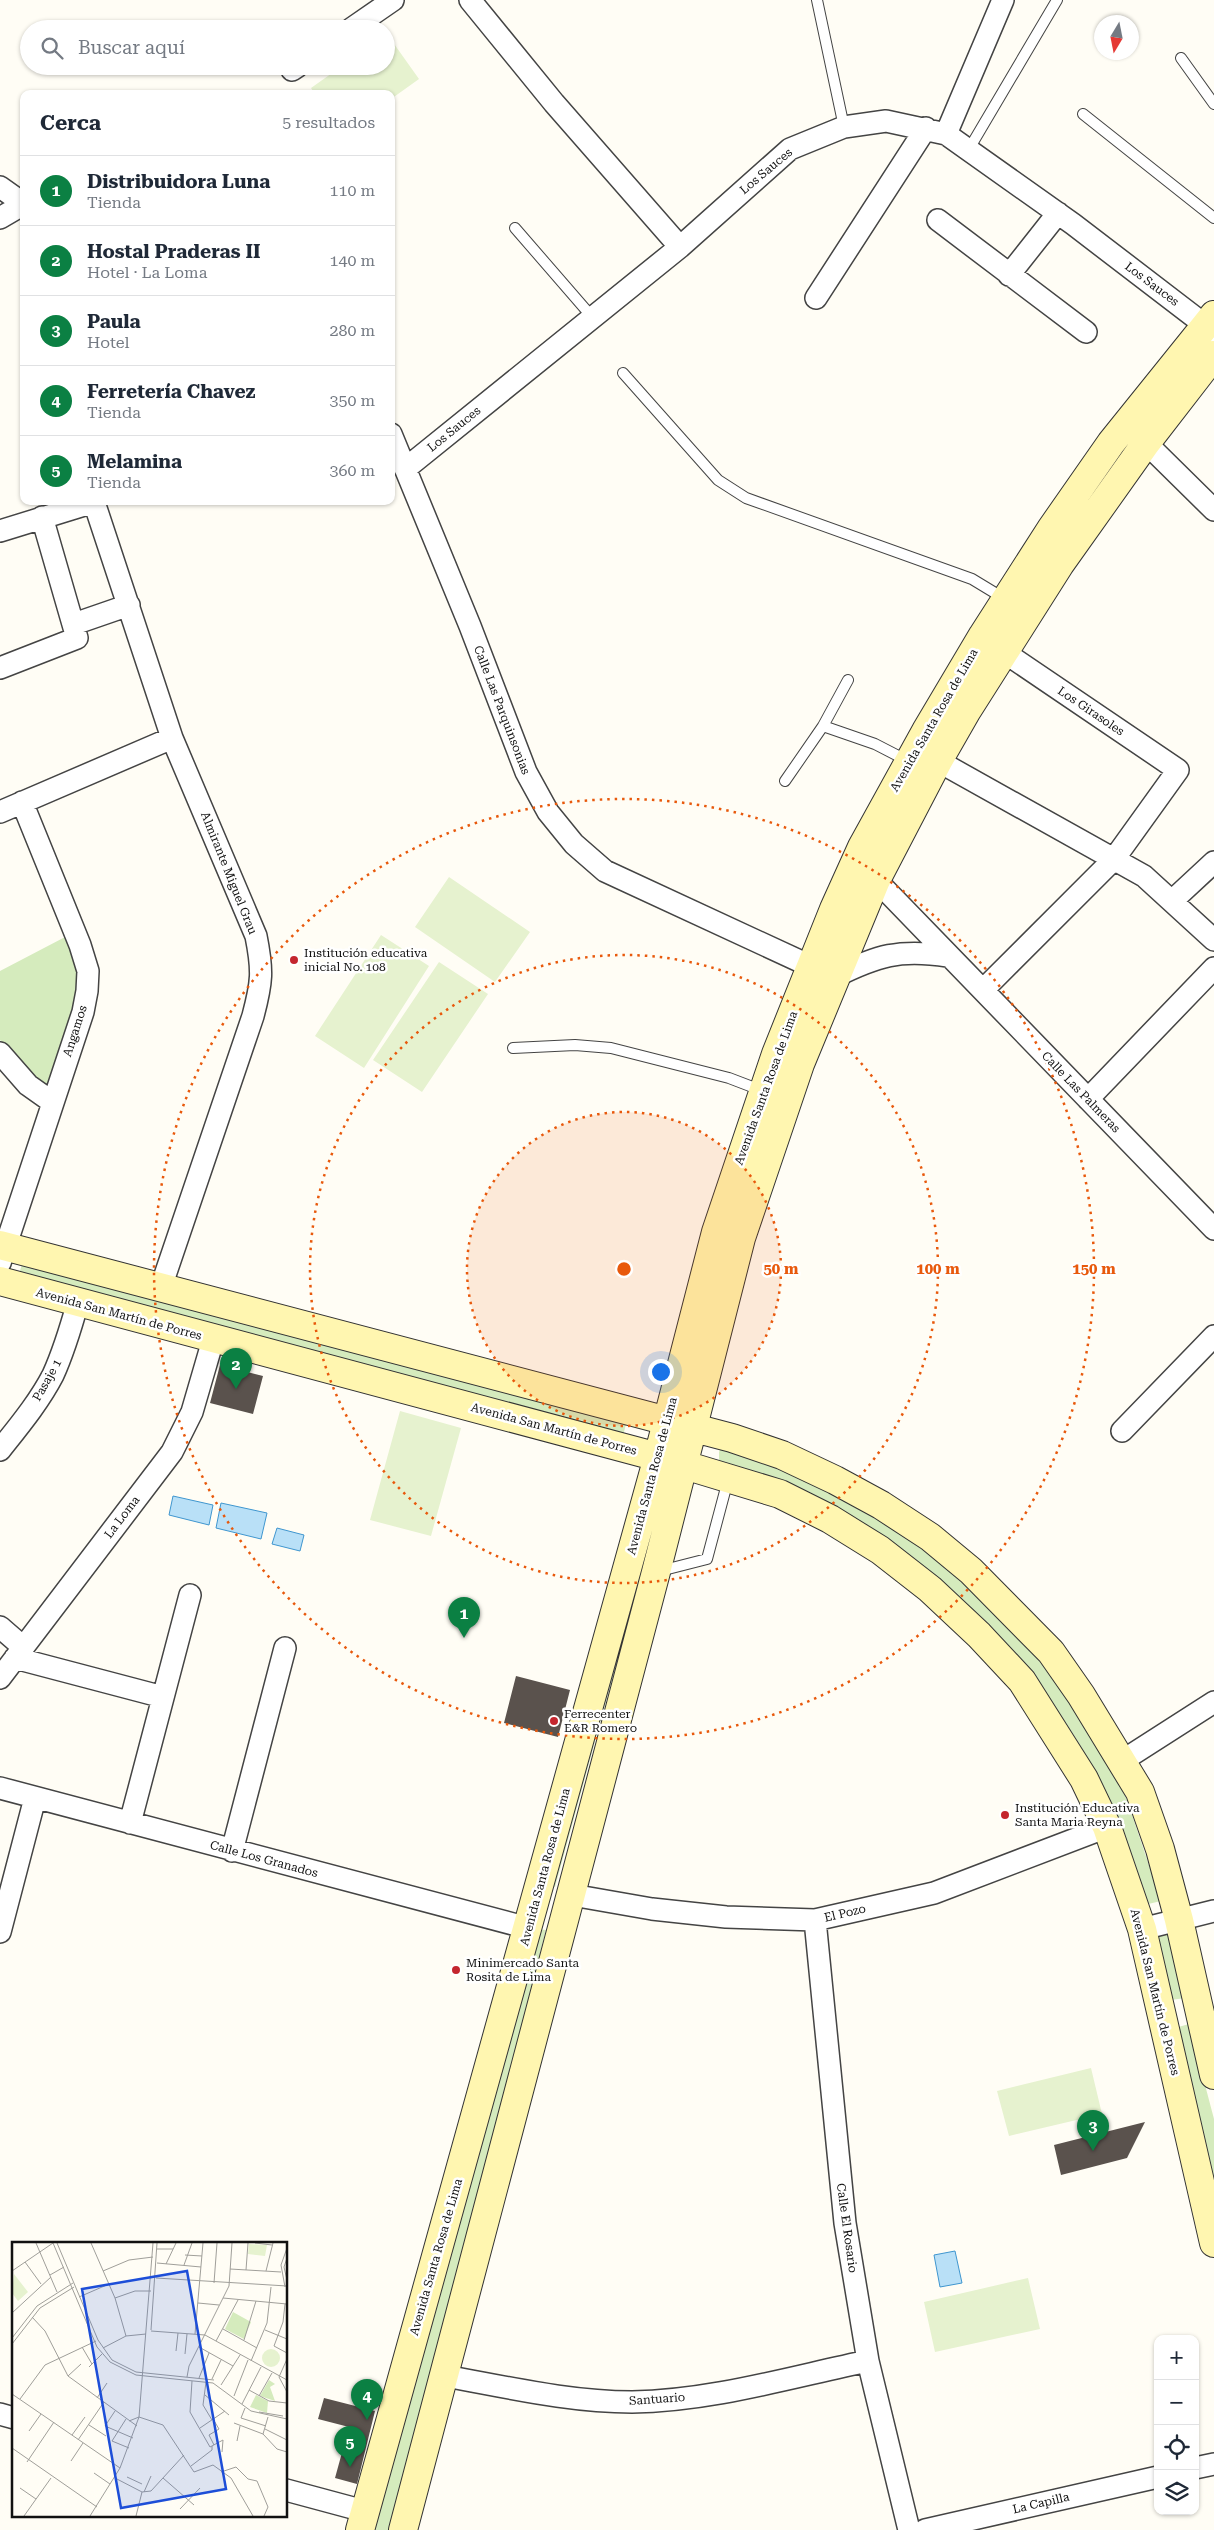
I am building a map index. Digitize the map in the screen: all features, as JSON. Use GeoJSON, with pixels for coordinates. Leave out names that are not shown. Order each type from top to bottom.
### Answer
{"type":"FeatureCollection","features":[{"type":"Feature","properties":{"kind":"main road","name":"Avenida Santa Rosa de Lima"},"geometry":{"type":"LineString","coordinates":[[362,2520],[658,1457],[680,1424],[796,1072],[823,973],[862,847],[909,762],[1006,599],[1111,443],[1211,324]]}},
{"type":"Feature","properties":{"kind":"main road","name":"Avenida Santa Rosa de Lima"},"geometry":{"type":"LineString","coordinates":[[403,2530],[684,1465],[680,1424],[716,1232],[764,1091],[823,973],[876,880],[938,761],[1004,652],[1060,564],[1146,443],[1214,355]]}},
{"type":"Feature","properties":{"kind":"main road"},"geometry":{"type":"LineString","coordinates":[[2,1251],[161,1287],[680,1424],[782,1455],[835,1480],[881,1505],[930,1537],[971,1571],[1051,1652],[1081,1695],[1140,1792],[1160,1849],[1179,1920],[1214,2075]]}},
{"type":"Feature","properties":{"kind":"main road","name":"Avenida San Martín de Porres"},"geometry":{"type":"LineString","coordinates":[[0,1281],[213,1340],[658,1457],[729,1478],[780,1494],[830,1519],[880,1550],[943,1601],[1022,1681],[1084,1779],[1107,1827],[1142,1929],[1210,2210],[1214,2243]]}},
{"type":"Feature","properties":{"kind":"main road"},"geometry":{"type":"LineString","coordinates":[[943,1601],[971,1571]]}},
{"type":"Feature","properties":{"kind":"main road"},"geometry":{"type":"LineString","coordinates":[[1022,1681],[1051,1652]]}},
{"type":"Feature","properties":{"kind":"main road"},"geometry":{"type":"LineString","coordinates":[[1163,2020],[1200,2012]]}},
{"type":"Feature","properties":{"kind":"street"},"geometry":{"type":"LineString","coordinates":[[365,20],[393,0]]}},
{"type":"Feature","properties":{"kind":"street"},"geometry":{"type":"LineString","coordinates":[[470,0],[554,102],[680,247]]}},
{"type":"Feature","properties":{"kind":"street"},"geometry":{"type":"LineString","coordinates":[[816,298],[936,131],[1004,0]]}},
{"type":"Feature","properties":{"kind":"street","name":"Los Sauces"},"geometry":{"type":"LineString","coordinates":[[406,469],[680,247],[790,149],[844,127],[886,121],[936,131],[968,149],[1058,212],[1211,324]]}},
{"type":"Feature","properties":{"kind":"street"},"geometry":{"type":"LineString","coordinates":[[0,187],[20,201]]}},
{"type":"Feature","properties":{"kind":"street"},"geometry":{"type":"LineString","coordinates":[[0,218],[20,206]]}},
{"type":"Feature","properties":{"kind":"street"},"geometry":{"type":"LineString","coordinates":[[1009,275],[1058,212]]}},
{"type":"Feature","properties":{"kind":"street"},"geometry":{"type":"LineString","coordinates":[[938,220],[1086,332]]}},
{"type":"Feature","properties":{"kind":"street","name":"Calle Las Parquinsonias"},"geometry":{"type":"LineString","coordinates":[[395,443],[470,626],[526,772],[553,818],[574,844],[605,871],[823,973]]}},
{"type":"Feature","properties":{"kind":"street"},"geometry":{"type":"LineString","coordinates":[[1146,443],[1214,510]]}},
{"type":"Feature","properties":{"kind":"street"},"geometry":{"type":"LineString","coordinates":[[0,531],[42,517],[69,505]]}},
{"type":"Feature","properties":{"kind":"street","name":"Almirante Miguel Grau"},"geometry":{"type":"LineString","coordinates":[[95,505],[172,738],[256,936],[262,964],[262,982],[253,1016],[161,1287]]}},
{"type":"Feature","properties":{"kind":"street"},"geometry":{"type":"LineString","coordinates":[[42,517],[75,631]]}},
{"type":"Feature","properties":{"kind":"street"},"geometry":{"type":"LineString","coordinates":[[0,668],[129,605]]}},
{"type":"Feature","properties":{"kind":"street","name":"Los Girasoles"},"geometry":{"type":"LineString","coordinates":[[1004,652],[1178,770],[1114,859]]}},
{"type":"Feature","properties":{"kind":"street"},"geometry":{"type":"LineString","coordinates":[[7,803],[172,738]]}},
{"type":"Feature","properties":{"kind":"street"},"geometry":{"type":"LineString","coordinates":[[938,761],[1144,876],[1214,940]]}},
{"type":"Feature","properties":{"kind":"street","name":"Angamos"},"geometry":{"type":"LineString","coordinates":[[2,1251],[83,1012],[88,971],[80,945],[7,803]]}},
{"type":"Feature","properties":{"kind":"street"},"geometry":{"type":"LineString","coordinates":[[983,990],[1114,859]]}},
{"type":"Feature","properties":{"kind":"street"},"geometry":{"type":"LineString","coordinates":[[1172,901],[1214,862]]}},
{"type":"Feature","properties":{"kind":"street","name":"Calle Las Palmeras"},"geometry":{"type":"LineString","coordinates":[[876,880],[1088,1099],[1210,1216]]}},
{"type":"Feature","properties":{"kind":"street"},"geometry":{"type":"LineString","coordinates":[[823,973],[897,953],[921,952],[948,956]]}},
{"type":"Feature","properties":{"kind":"street"},"geometry":{"type":"LineString","coordinates":[[1088,1099],[1214,968]]}},
{"type":"Feature","properties":{"kind":"street"},"geometry":{"type":"LineString","coordinates":[[0,1053],[28,1084],[52,1102]]}},
{"type":"Feature","properties":{"kind":"street","name":"Pasaje 1"},"geometry":{"type":"LineString","coordinates":[[0,1450],[39,1398],[52,1376],[64,1349],[78,1302]]}},
{"type":"Feature","properties":{"kind":"street"},"geometry":{"type":"LineString","coordinates":[[1122,1431],[1214,1336]]}},
{"type":"Feature","properties":{"kind":"street","name":"La Loma"},"geometry":{"type":"LineString","coordinates":[[0,1678],[172,1452],[192,1412],[213,1340]]}},
{"type":"Feature","properties":{"kind":"street"},"geometry":{"type":"LineString","coordinates":[[130,1824],[190,1595]]}},
{"type":"Feature","properties":{"kind":"street"},"geometry":{"type":"LineString","coordinates":[[0,1627],[19,1652],[163,1697]]}},
{"type":"Feature","properties":{"kind":"street"},"geometry":{"type":"LineString","coordinates":[[232,1851],[285,1648]]}},
{"type":"Feature","properties":{"kind":"street"},"geometry":{"type":"LineString","coordinates":[[1122,1761],[1214,1702]]}},
{"type":"Feature","properties":{"kind":"street","name":"Calle Los Granados"},"geometry":{"type":"LineString","coordinates":[[0,1788],[528,1928]]}},
{"type":"Feature","properties":{"kind":"street"},"geometry":{"type":"LineString","coordinates":[[0,1932],[35,1798]]}},
{"type":"Feature","properties":{"kind":"street","name":"El Pozo"},"geometry":{"type":"LineString","coordinates":[[572,1895],[652,1909],[726,1917],[815,1920],[934,1893],[1107,1827]]}},
{"type":"Feature","properties":{"kind":"street"},"geometry":{"type":"LineString","coordinates":[[1142,1929],[1214,1910]]}},
{"type":"Feature","properties":{"kind":"street","name":"Calle El Rosario"},"geometry":{"type":"LineString","coordinates":[[815,1920],[845,2223],[868,2361],[909,2530]]}},
{"type":"Feature","properties":{"kind":"street","name":"Santuario"},"geometry":{"type":"LineString","coordinates":[[445,2376],[569,2398],[632,2402],[689,2397],[868,2361]]}},
{"type":"Feature","properties":{"kind":"street"},"geometry":{"type":"LineString","coordinates":[[1199,2467],[1214,2464]]}},
{"type":"Feature","properties":{"kind":"street","name":"La Capilla"},"geometry":{"type":"LineString","coordinates":[[925,2530],[1154,2478]]}},
{"type":"Feature","properties":{"kind":"street"},"geometry":{"type":"LineString","coordinates":[[288,2491],[362,2520]]}},
{"type":"Feature","properties":{"kind":"lane"},"geometry":{"type":"LineString","coordinates":[[817,0],[844,127]]}},
{"type":"Feature","properties":{"kind":"lane"},"geometry":{"type":"LineString","coordinates":[[968,149],[1057,0]]}},
{"type":"Feature","properties":{"kind":"lane"},"geometry":{"type":"LineString","coordinates":[[1181,58],[1214,104]]}},
{"type":"Feature","properties":{"kind":"lane"},"geometry":{"type":"LineString","coordinates":[[1083,114],[1214,218]]}},
{"type":"Feature","properties":{"kind":"lane"},"geometry":{"type":"LineString","coordinates":[[515,228],[593,318]]}},
{"type":"Feature","properties":{"kind":"lane"},"geometry":{"type":"LineString","coordinates":[[623,373],[718,480],[746,498],[972,579],[1006,599]]}},
{"type":"Feature","properties":{"kind":"lane"},"geometry":{"type":"LineString","coordinates":[[785,780],[823,726],[848,680]]}},
{"type":"Feature","properties":{"kind":"lane"},"geometry":{"type":"LineString","coordinates":[[823,726],[875,744],[909,762]]}},
{"type":"Feature","properties":{"kind":"lane"},"geometry":{"type":"LineString","coordinates":[[513,1048],[575,1045],[611,1048],[729,1078],[764,1091]]}},
{"type":"Feature","properties":{"kind":"lane"},"geometry":{"type":"LineString","coordinates":[[656,1572],[707,1559],[729,1478]]}},
{"type":"Feature","properties":{"kind":"green space"},"geometry":{"type":"Polygon","coordinates":[[[395,45],[419,79],[395,96],[395,90],[312,90],[311,88],[329,75],[395,75],[395,45]]]}},
{"type":"Feature","properties":{"kind":"green space"},"geometry":{"type":"Polygon","coordinates":[[[449,877],[530,932],[495,982],[415,927],[449,877]]]}},
{"type":"Feature","properties":{"kind":"green space"},"geometry":{"type":"Polygon","coordinates":[[[381,935],[429,966],[364,1068],[315,1036],[381,935]]]}},
{"type":"Feature","properties":{"kind":"green space"},"geometry":{"type":"Polygon","coordinates":[[[67,936],[78,966],[80,991],[51,1080],[45,1084],[37,1082],[0,1040],[0,971],[67,936]]]}},
{"type":"Feature","properties":{"kind":"green space"},"geometry":{"type":"Polygon","coordinates":[[[439,962],[488,994],[422,1092],[373,1060],[439,962]]]}},
{"type":"Feature","properties":{"kind":"green space"},"geometry":{"type":"Polygon","coordinates":[[[23,1261],[628,1416],[623,1436],[19,1274],[23,1261]]]}},
{"type":"Feature","properties":{"kind":"green space"},"geometry":{"type":"Polygon","coordinates":[[[400,1411],[461,1428],[431,1536],[370,1520],[400,1411]]]}},
{"type":"Feature","properties":{"kind":"green space"},"geometry":{"type":"Polygon","coordinates":[[[724,1441],[802,1470],[920,1538],[1001,1612],[1050,1672],[1102,1747],[1127,1800],[1161,1901],[1144,1905],[1110,1805],[1084,1752],[1058,1712],[1029,1673],[995,1635],[960,1600],[923,1568],[885,1539],[848,1515],[801,1491],[719,1461],[719,1452],[724,1441]]]}},
{"type":"Feature","properties":{"kind":"green space"},"geometry":{"type":"Polygon","coordinates":[[[654,1492],[663,1494],[555,1887],[548,1884],[654,1492]]]}},
{"type":"Feature","properties":{"kind":"green space"},"geometry":{"type":"Polygon","coordinates":[[[537,1929],[546,1930],[391,2530],[375,2530],[537,1929]]]}},
{"type":"Feature","properties":{"kind":"green space"},"geometry":{"type":"Polygon","coordinates":[[[1171,1930],[1186,1998],[1170,2000],[1153,1935],[1171,1930]]]}},
{"type":"Feature","properties":{"kind":"green space"},"geometry":{"type":"Polygon","coordinates":[[[1189,2024],[1214,2119],[1214,2189],[1175,2028],[1189,2024]]]}},
{"type":"Feature","properties":{"kind":"green space"},"geometry":{"type":"Polygon","coordinates":[[[1091,2068],[1102,2114],[1009,2136],[997,2091],[1091,2068]]]}},
{"type":"Feature","properties":{"kind":"green space"},"geometry":{"type":"Polygon","coordinates":[[[1028,2278],[1040,2329],[935,2352],[924,2302],[1028,2278]]]}},
{"type":"Feature","properties":{"kind":"water"},"geometry":{"type":"Polygon","coordinates":[[[173,1496],[213,1505],[209,1525],[169,1515],[173,1496]]]}},
{"type":"Feature","properties":{"kind":"water"},"geometry":{"type":"Polygon","coordinates":[[[221,1503],[267,1513],[261,1539],[216,1528],[221,1503]]]}},
{"type":"Feature","properties":{"kind":"water"},"geometry":{"type":"Polygon","coordinates":[[[277,1528],[304,1535],[300,1551],[272,1544],[277,1528]]]}},
{"type":"Feature","properties":{"kind":"water"},"geometry":{"type":"Polygon","coordinates":[[[955,2251],[962,2283],[940,2287],[934,2255],[955,2251]]]}},
{"type":"Feature","properties":{"kind":"building"},"geometry":{"type":"Polygon","coordinates":[[[220,1365],[263,1376],[253,1414],[210,1403],[220,1365]]]}},
{"type":"Feature","properties":{"kind":"building"},"geometry":{"type":"Polygon","coordinates":[[[516,1676],[570,1690],[558,1737],[504,1723],[516,1676]]]}},
{"type":"Feature","properties":{"kind":"building"},"geometry":{"type":"Polygon","coordinates":[[[1145,2122],[1127,2158],[1061,2175],[1054,2145],[1145,2122]]]}},
{"type":"Feature","properties":{"kind":"building"},"geometry":{"type":"Polygon","coordinates":[[[324,2398],[375,2411],[357,2484],[335,2478],[349,2427],[318,2419],[324,2398]]]}},
{"type":"Feature","properties":{"kind":"place","name":"Institución educativa inicial No. 108"},"geometry":{"type":"Point","coordinates":[294,960]}},
{"type":"Feature","properties":{"kind":"place","name":"Hostal Praderas II"},"geometry":{"type":"Point","coordinates":[236,1389]}},
{"type":"Feature","properties":{"kind":"place","name":"Distribuidora Luna"},"geometry":{"type":"Point","coordinates":[464,1638]}},
{"type":"Feature","properties":{"kind":"place","name":"Ferrecenter E&R Romero"},"geometry":{"type":"Point","coordinates":[554,1721]}},
{"type":"Feature","properties":{"kind":"place","name":"Institución Educativa Santa Maria Reyna"},"geometry":{"type":"Point","coordinates":[1005,1815]}},
{"type":"Feature","properties":{"kind":"place","name":"Minimercado Santa Rosita de Lima"},"geometry":{"type":"Point","coordinates":[456,1970]}},
{"type":"Feature","properties":{"kind":"place","name":"Paula"},"geometry":{"type":"Point","coordinates":[1093,2151]}},
{"type":"Feature","properties":{"kind":"place","name":"Ferretería Chavez"},"geometry":{"type":"Point","coordinates":[367,2420]}},
{"type":"Feature","properties":{"kind":"place","name":"Melamina"},"geometry":{"type":"Point","coordinates":[350,2467]}}]}
